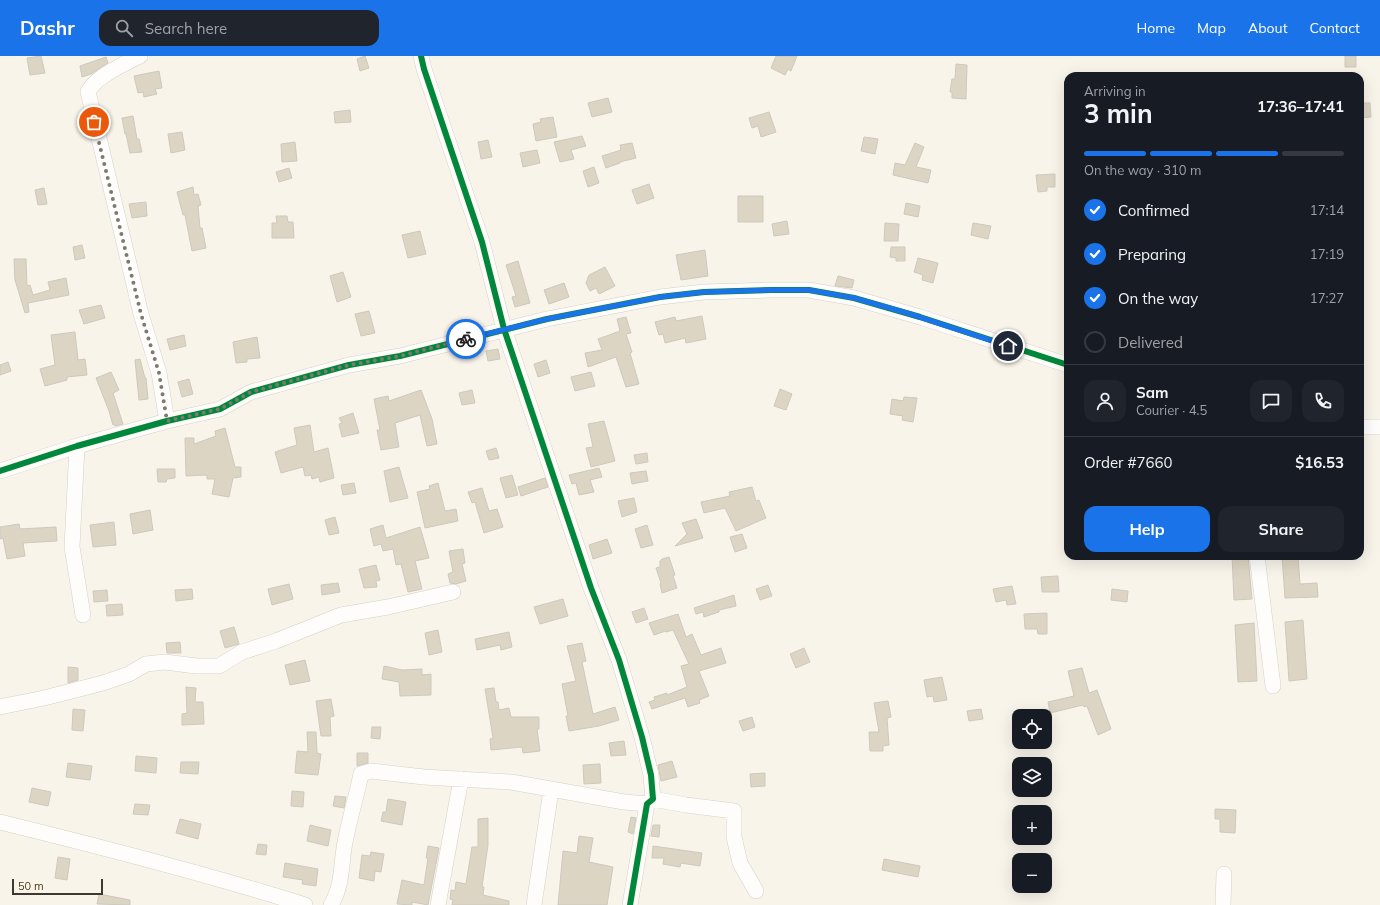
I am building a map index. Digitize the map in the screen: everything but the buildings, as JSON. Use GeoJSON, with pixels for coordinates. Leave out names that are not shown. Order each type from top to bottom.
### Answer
{"type":"FeatureCollection","features":[{"type":"Feature","properties":{"kind":"street"},"geometry":{"type":"LineString","coordinates":[[140,56],[134,58],[102,78],[91,86],[88,92],[141,314],[159,373],[167,421]]}},
{"type":"Feature","properties":{"kind":"street"},"geometry":{"type":"LineString","coordinates":[[421,56],[424,69],[482,242],[504,329],[590,588],[619,660],[642,737],[651,775],[650,801],[630,905]]}},
{"type":"Feature","properties":{"kind":"street"},"geometry":{"type":"LineString","coordinates":[[0,471],[77,446],[167,421],[220,409],[251,392],[342,367],[400,356],[547,319],[660,297],[704,292],[809,290],[854,298],[920,317],[1064,364]]}},
{"type":"Feature","properties":{"kind":"street"},"geometry":{"type":"LineString","coordinates":[[1364,427],[1380,427]]}},
{"type":"Feature","properties":{"kind":"street"},"geometry":{"type":"LineString","coordinates":[[77,446],[72,547],[83,615]]}},
{"type":"Feature","properties":{"kind":"street"},"geometry":{"type":"LineString","coordinates":[[1257,560],[1273,686]]}},
{"type":"Feature","properties":{"kind":"street"},"geometry":{"type":"LineString","coordinates":[[0,707],[44,698],[103,683],[129,674],[146,664],[165,662],[196,666],[219,666],[242,652],[276,641],[341,615],[388,607],[453,592]]}},
{"type":"Feature","properties":{"kind":"street"},"geometry":{"type":"LineString","coordinates":[[331,905],[341,881],[344,848],[361,774],[371,771],[461,780],[511,782],[624,802],[650,801],[734,811],[734,837],[740,863],[756,891]]}},
{"type":"Feature","properties":{"kind":"street"},"geometry":{"type":"LineString","coordinates":[[438,905],[461,780]]}},
{"type":"Feature","properties":{"kind":"street"},"geometry":{"type":"LineString","coordinates":[[534,905],[551,790]]}},
{"type":"Feature","properties":{"kind":"street"},"geometry":{"type":"LineString","coordinates":[[0,822],[169,866],[305,905]]}},
{"type":"Feature","properties":{"kind":"street"},"geometry":{"type":"LineString","coordinates":[[1223,905],[1224,874]]}},
{"type":"Feature","properties":{"kind":"cycle path"},"geometry":{"type":"LineString","coordinates":[[421,56],[424,69],[482,242],[504,329],[591,588],[619,660],[642,737],[651,775],[653,799],[647,804],[630,905]]}},
{"type":"Feature","properties":{"kind":"cycle path"},"geometry":{"type":"LineString","coordinates":[[0,471],[77,446],[167,421],[220,409],[251,392],[349,365],[400,356],[547,319],[660,297],[704,292],[809,290],[854,298],[920,317],[1064,364]]}},
{"type":"Feature","properties":{"kind":"way so far"},"geometry":{"type":"LineString","coordinates":[[94,122],[141,314],[159,373],[167,421],[220,409],[251,392],[349,365],[400,356],[466,339]]}},
{"type":"Feature","properties":{"kind":"route"},"geometry":{"type":"LineString","coordinates":[[466,339],[547,319],[660,297],[704,292],[809,290],[854,298],[920,317],[1008,346]]}}]}
